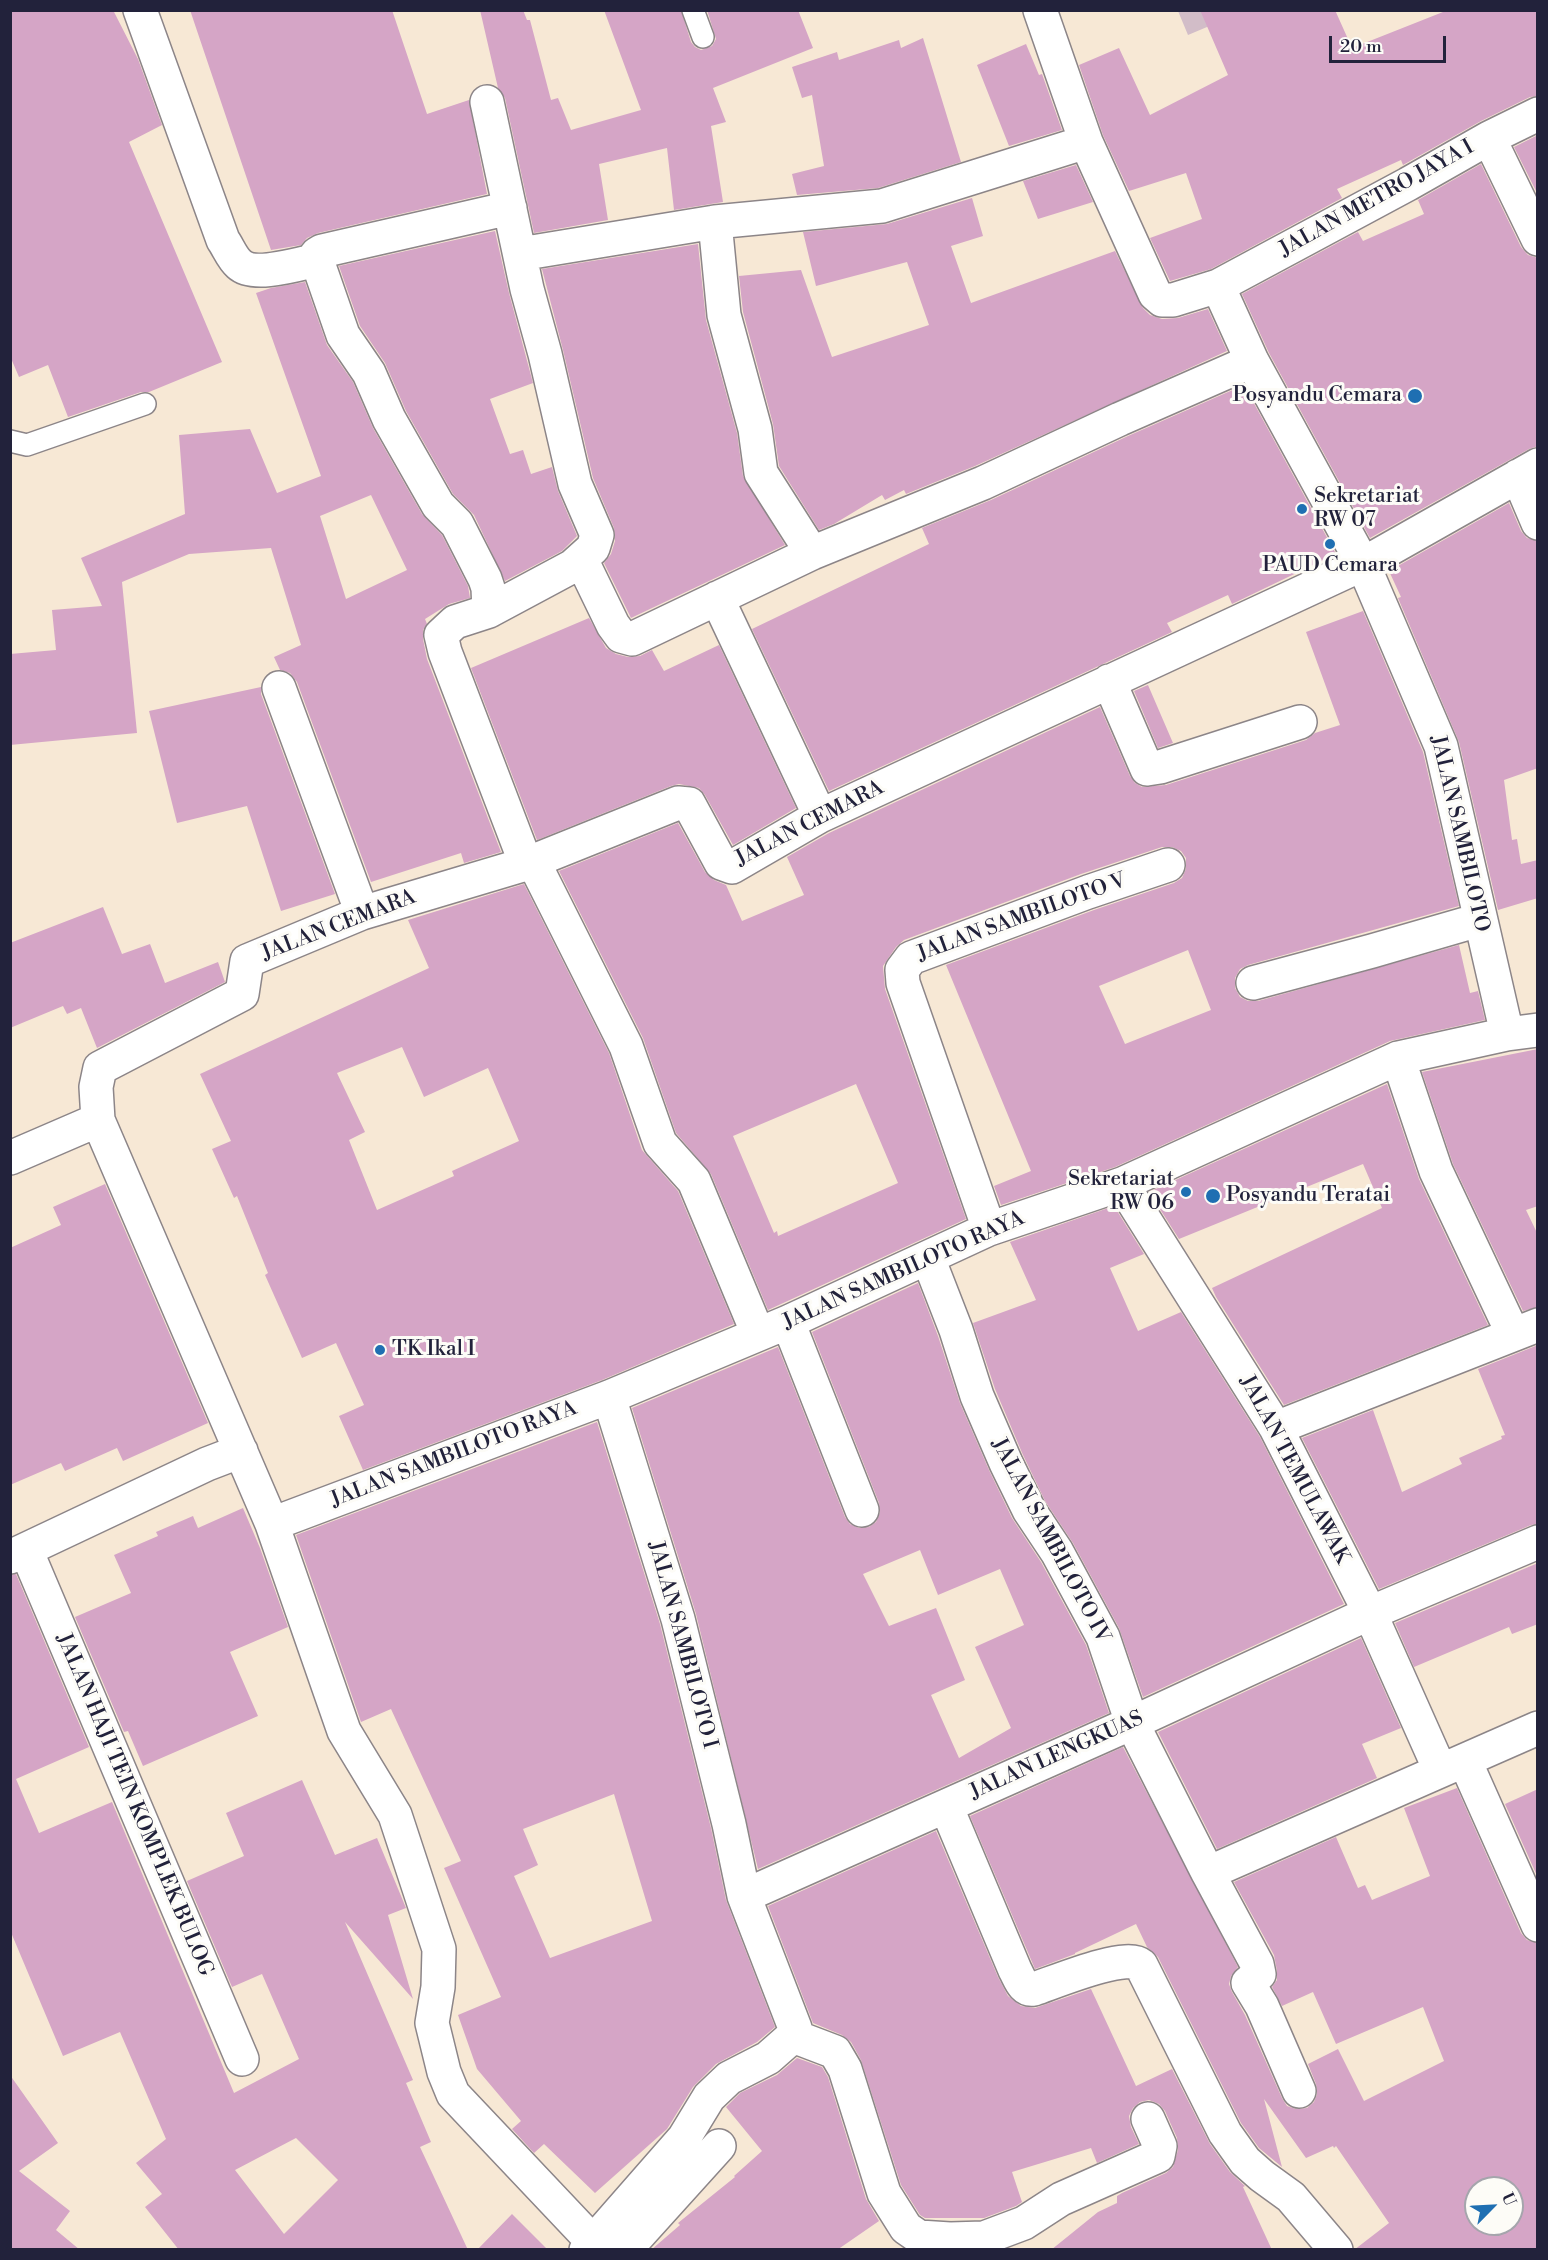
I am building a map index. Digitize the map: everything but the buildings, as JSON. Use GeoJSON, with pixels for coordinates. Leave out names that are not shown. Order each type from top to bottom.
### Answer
{"type":"FeatureCollection","features":[{"type":"Feature","properties":{"kind":"street"},"geometry":{"type":"LineString","coordinates":[[140,10],[223,240],[239,265],[267,270],[317,261]]}},
{"type":"Feature","properties":{"kind":"street","name":"JALAN METRO JAYA I"},"geometry":{"type":"LineString","coordinates":[[1040,10],[1086,142],[1155,294],[1162,300],[1173,300],[1218,285],[1408,184],[1489,138],[1538,114]]}},
{"type":"Feature","properties":{"kind":"street"},"geometry":{"type":"LineString","coordinates":[[487,102],[520,254],[576,484],[597,535],[593,548],[573,566],[489,611],[455,622],[441,635],[445,652],[529,862],[626,1046],[660,1143],[694,1181],[758,1334]]}},
{"type":"Feature","properties":{"kind":"street"},"geometry":{"type":"LineString","coordinates":[[1489,138],[1538,239]]}},
{"type":"Feature","properties":{"kind":"street"},"geometry":{"type":"LineString","coordinates":[[520,254],[715,222],[882,206],[1086,142]]}},
{"type":"Feature","properties":{"kind":"street"},"geometry":{"type":"LineString","coordinates":[[489,611],[488,588],[485,579],[457,524],[438,505],[389,419],[369,373],[344,335],[317,261],[317,254],[510,208]]}},
{"type":"Feature","properties":{"kind":"street"},"geometry":{"type":"LineString","coordinates":[[715,222],[724,315],[755,429],[760,473],[812,553]]}},
{"type":"Feature","properties":{"kind":"street","name":"JALAN SAMBILOTO"},"geometry":{"type":"LineString","coordinates":[[1218,285],[1252,362],[1363,564],[1442,746],[1479,920],[1522,1032]]}},
{"type":"Feature","properties":{"kind":"street"},"geometry":{"type":"LineString","coordinates":[[581,559],[621,636],[632,639],[812,553],[983,483],[1120,419],[1252,362]]}},
{"type":"Feature","properties":{"kind":"street"},"geometry":{"type":"LineString","coordinates":[[1528,471],[1538,523]]}},
{"type":"Feature","properties":{"kind":"street","name":"JALAN CEMARA"},"geometry":{"type":"LineString","coordinates":[[98,1120],[96,1087],[100,1068],[242,994],[247,961],[362,913],[529,862],[678,803],[689,804],[722,863],[732,867],[820,816],[1363,564],[1528,471]]}},
{"type":"Feature","properties":{"kind":"street"},"geometry":{"type":"LineString","coordinates":[[717,598],[820,816]]}},
{"type":"Feature","properties":{"kind":"street"},"geometry":{"type":"LineString","coordinates":[[1109,681],[1147,769],[1160,767],[1300,722]]}},
{"type":"Feature","properties":{"kind":"street"},"geometry":{"type":"LineString","coordinates":[[279,688],[362,913]]}},
{"type":"Feature","properties":{"kind":"street","name":"JALAN SAMBILOTO V"},"geometry":{"type":"LineString","coordinates":[[989,1229],[903,983],[902,970],[911,958],[1088,892],[1168,865]]}},
{"type":"Feature","properties":{"kind":"street"},"geometry":{"type":"LineString","coordinates":[[1253,982],[1479,920]]}},
{"type":"Feature","properties":{"kind":"street","name":"JALAN SAMBILOTO RAYA"},"geometry":{"type":"LineString","coordinates":[[272,1524],[609,1397],[788,1322],[989,1229],[1122,1184],[1398,1058],[1522,1032]]}},
{"type":"Feature","properties":{"kind":"street"},"geometry":{"type":"LineString","coordinates":[[1276,1428],[1525,1329],[1436,1171],[1398,1058]]}},
{"type":"Feature","properties":{"kind":"street"},"geometry":{"type":"LineString","coordinates":[[10,1158],[98,1120],[272,1524],[344,1731],[395,1815],[439,1949],[438,1987],[432,2023],[444,2072],[453,2094],[590,2246],[684,2138],[709,2097],[729,2078],[768,2058],[793,2036],[835,2052],[845,2069],[885,2193],[906,2228],[919,2237],[984,2238],[1024,2223],[1061,2199],[1158,2156],[1160,2146],[1148,2119]]}},
{"type":"Feature","properties":{"kind":"street","name":"JALAN TEMULAWAK"},"geometry":{"type":"LineString","coordinates":[[1122,1184],[1276,1428],[1370,1613],[1538,1925]]}},
{"type":"Feature","properties":{"kind":"street","name":"JALAN SAMBILOTO IV"},"geometry":{"type":"LineString","coordinates":[[928,1258],[956,1330],[977,1396],[1006,1462],[1029,1510],[1057,1552],[1103,1637],[1132,1723],[1257,1964],[1259,1974],[1248,1983],[1262,2006],[1299,2091]]}},
{"type":"Feature","properties":{"kind":"street"},"geometry":{"type":"LineString","coordinates":[[788,1322],[862,1510]]}},
{"type":"Feature","properties":{"kind":"street","name":"JALAN SAMBILOTO I"},"geometry":{"type":"LineString","coordinates":[[609,1397],[678,1619],[729,1824],[744,1896],[795,2028],[793,2036]]}},
{"type":"Feature","properties":{"kind":"street"},"geometry":{"type":"LineString","coordinates":[[18,1554],[207,1464],[242,1451]]}},
{"type":"Feature","properties":{"kind":"street","name":"JALAN LENGKUAS"},"geometry":{"type":"LineString","coordinates":[[744,1896],[1132,1723],[1370,1613],[1538,1542]]}},
{"type":"Feature","properties":{"kind":"street","name":"JALAN HAJI TEIN KOMPLEK BULOG"},"geometry":{"type":"LineString","coordinates":[[18,1554],[242,2059]]}},
{"type":"Feature","properties":{"kind":"street"},"geometry":{"type":"LineString","coordinates":[[1208,1873],[1538,1728]]}},
{"type":"Feature","properties":{"kind":"street"},"geometry":{"type":"LineString","coordinates":[[946,1806],[1024,1987],[1031,1990],[1113,1963],[1131,1960],[1141,1965],[1225,2133],[1245,2161],[1291,2197],[1336,2250]]}},
{"type":"Feature","properties":{"kind":"street"},"geometry":{"type":"LineString","coordinates":[[625,2250],[718,2146]]}},
{"type":"Feature","properties":{"kind":"street"},"geometry":{"type":"LineString","coordinates":[[990,2250],[1038,2224]]}},
{"type":"Feature","properties":{"kind":"lane"},"geometry":{"type":"LineString","coordinates":[[693,10],[703,37]]}},
{"type":"Feature","properties":{"kind":"lane"},"geometry":{"type":"LineString","coordinates":[[10,441],[27,445],[145,404]]}},
{"type":"Feature","properties":{"kind":"shaded area"},"geometry":{"type":"Polygon","coordinates":[[[1178,11],[1245,11],[1188,35],[1178,11]]]}},
{"type":"Feature","properties":{"kind":"place","name":"Posyandu Cemara"},"geometry":{"type":"Point","coordinates":[1415,396]}},
{"type":"Feature","properties":{"kind":"place","name":"Sekretariat RW 07"},"geometry":{"type":"Point","coordinates":[1302,509]}},
{"type":"Feature","properties":{"kind":"place","name":"PAUD Cemara"},"geometry":{"type":"Point","coordinates":[1330,544]}},
{"type":"Feature","properties":{"kind":"place","name":"Sekretariat RW 06"},"geometry":{"type":"Point","coordinates":[1186,1192]}},
{"type":"Feature","properties":{"kind":"place","name":"Posyandu Teratai"},"geometry":{"type":"Point","coordinates":[1213,1196]}},
{"type":"Feature","properties":{"kind":"place","name":"TK Ikal I"},"geometry":{"type":"Point","coordinates":[380,1350]}}]}
